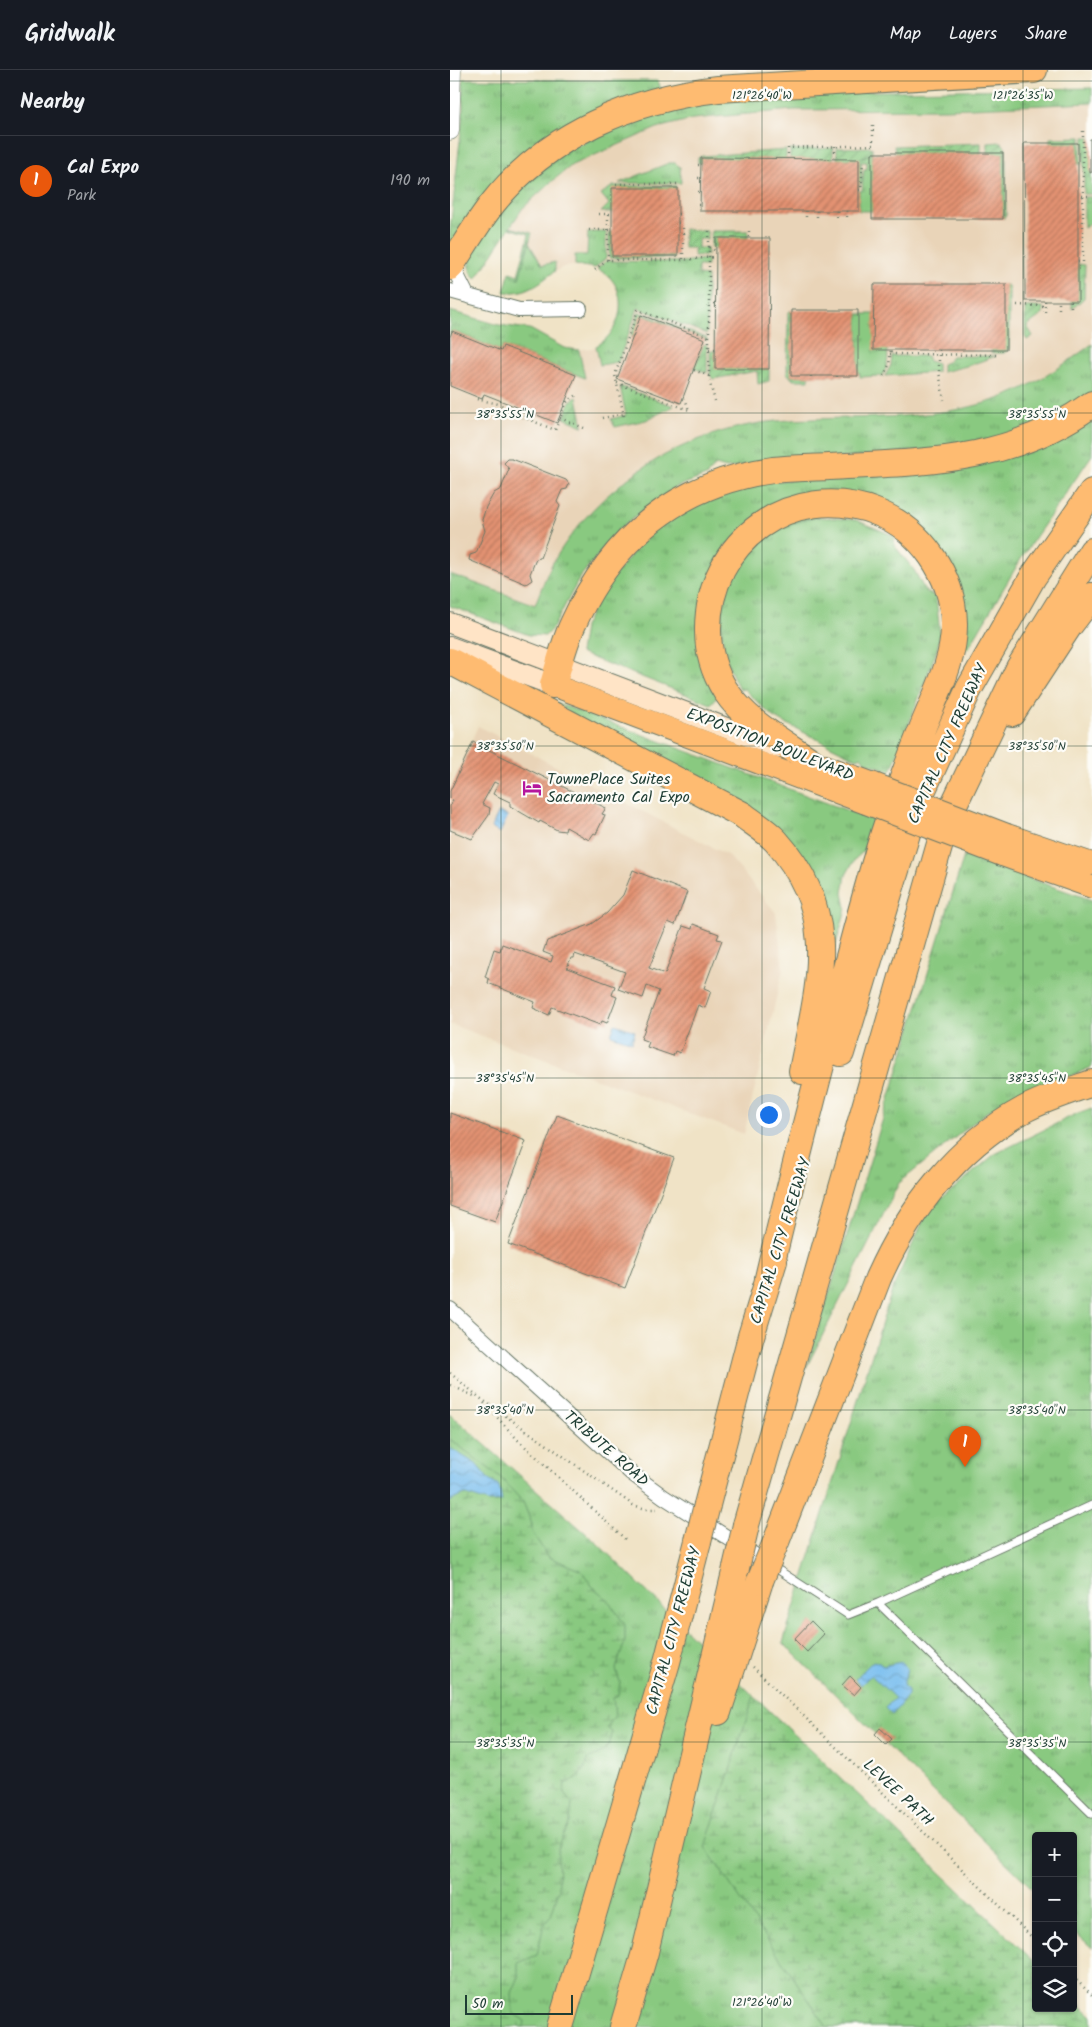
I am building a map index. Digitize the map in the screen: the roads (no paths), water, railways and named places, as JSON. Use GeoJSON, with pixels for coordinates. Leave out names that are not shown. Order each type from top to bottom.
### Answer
{"type":"FeatureCollection","features":[{"type":"Feature","properties":{"kind":"highway"},"geometry":{"type":"LineString","coordinates":[[453,262],[494,202],[537,160],[587,126],[641,104],[680,94],[718,89],[1034,70]]}},
{"type":"Feature","properties":{"kind":"highway"},"geometry":{"type":"LineString","coordinates":[[556,674],[572,624],[598,578],[613,557],[650,520],[691,494],[732,478],[775,470],[922,463],[978,455],[1044,432],[1092,404]]}},
{"type":"Feature","properties":{"kind":"highway","name":"CAPITAL CITY FREEWAY"},"geometry":{"type":"LineString","coordinates":[[560,2027],[667,1662],[751,1336],[859,997],[915,807],[969,689],[1033,577],[1092,492]]}},
{"type":"Feature","properties":{"kind":"highway"},"geometry":{"type":"LineString","coordinates":[[768,1278],[797,1152],[870,879],[903,777],[947,667],[954,637],[952,605],[947,585],[928,551],[897,522],[878,513],[840,503],[802,506],[783,513],[749,534],[735,548],[723,566],[711,597],[708,617],[710,654],[724,688],[750,720],[811,761]]}},
{"type":"Feature","properties":{"kind":"highway","name":"CAPITAL CITY FREEWAY"},"geometry":{"type":"LineString","coordinates":[[623,2027],[658,1896],[746,1525],[953,804],[1019,668],[1092,551]]}},
{"type":"Feature","properties":{"kind":"highway"},"geometry":{"type":"LineString","coordinates":[[953,804],[1070,626],[1092,596]]}},
{"type":"Feature","properties":{"kind":"highway"},"geometry":{"type":"LineString","coordinates":[[450,661],[743,815],[775,840],[799,872],[809,892],[816,909],[822,949],[818,989],[751,1336]]}},
{"type":"Feature","properties":{"kind":"highway"},"geometry":{"type":"LineString","coordinates":[[658,1896],[769,1575],[776,1542],[878,1278],[897,1237],[924,1198],[963,1154],[986,1135],[1026,1108],[1092,1083]]}},
{"type":"Feature","properties":{"kind":"main road","name":"EXPOSITION BOULEVARD"},"geometry":{"type":"LineString","coordinates":[[450,623],[556,674],[1004,845],[1092,887]]}},
{"type":"Feature","properties":{"kind":"main road","name":"EXPOSITION BOULEVARD"},"geometry":{"type":"LineString","coordinates":[[450,647],[556,674],[811,761],[870,793]]}},
{"type":"Feature","properties":{"kind":"main road","name":"EXPOSITION BOULEVARD"},"geometry":{"type":"LineString","coordinates":[[1004,845],[1092,864]]}},
{"type":"Feature","properties":{"kind":"street"},"geometry":{"type":"LineString","coordinates":[[450,131],[452,70]]}},
{"type":"Feature","properties":{"kind":"street"},"geometry":{"type":"LineString","coordinates":[[453,262],[467,295]]}},
{"type":"Feature","properties":{"kind":"street"},"geometry":{"type":"LineString","coordinates":[[450,291],[519,310],[580,309]]}},
{"type":"Feature","properties":{"kind":"street","name":"TRIBUTE ROAD"},"geometry":{"type":"LineString","coordinates":[[450,1310],[631,1472],[769,1575]]}},
{"type":"Feature","properties":{"kind":"lane"},"geometry":{"type":"LineString","coordinates":[[769,1575],[848,1615],[1092,1505]]}},
{"type":"Feature","properties":{"kind":"lane"},"geometry":{"type":"LineString","coordinates":[[878,1603],[1092,1814]]}},
{"type":"Feature","properties":{"kind":"water"},"geometry":{"type":"Polygon","coordinates":[[[499,812],[508,816],[500,833],[491,828],[499,812]]]}},
{"type":"Feature","properties":{"kind":"water"},"geometry":{"type":"Polygon","coordinates":[[[615,1024],[635,1031],[632,1042],[611,1035],[615,1024]]]}},
{"type":"Feature","properties":{"kind":"water"},"geometry":{"type":"Polygon","coordinates":[[[450,1448],[476,1464],[490,1481],[499,1486],[502,1501],[488,1502],[464,1494],[450,1502],[450,1448]]]}},
{"type":"Feature","properties":{"kind":"water"},"geometry":{"type":"Polygon","coordinates":[[[873,1661],[883,1666],[901,1662],[907,1668],[903,1686],[908,1690],[908,1695],[892,1715],[885,1708],[895,1698],[871,1675],[861,1685],[855,1679],[873,1661]]]}},
{"type":"Feature","properties":{"kind":"place","name":"TownePlace Suites Sacramento Cal Expo"},"geometry":{"type":"Point","coordinates":[532,788]}},
{"type":"Feature","properties":{"kind":"place","name":"Cal Expo"},"geometry":{"type":"Point","coordinates":[965,1467]}}]}
